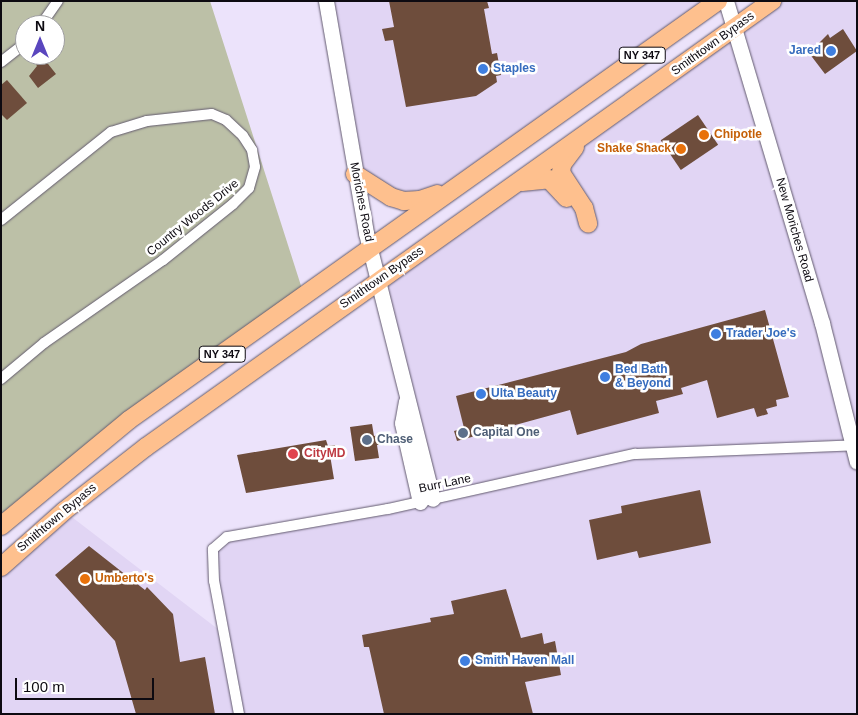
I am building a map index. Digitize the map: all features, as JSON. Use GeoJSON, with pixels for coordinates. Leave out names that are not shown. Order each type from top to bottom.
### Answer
{"type":"FeatureCollection","features":[{"type":"Feature","properties":{"kind":"highway","name":"NY 347"},"geometry":{"type":"LineString","coordinates":[[1,526],[129,420],[718,1]]}},
{"type":"Feature","properties":{"kind":"highway","name":"Smithtown Bypass"},"geometry":{"type":"LineString","coordinates":[[1,566],[118,468],[772,1]]}},
{"type":"Feature","properties":{"kind":"highway"},"geometry":{"type":"LineString","coordinates":[[516,183],[544,178],[551,180],[588,222],[584,208],[566,184],[561,170],[584,135]]}},
{"type":"Feature","properties":{"kind":"highway"},"geometry":{"type":"LineString","coordinates":[[355,174],[391,197],[410,202],[425,199],[468,178]]}},
{"type":"Feature","properties":{"kind":"main road","name":"Moriches Road"},"geometry":{"type":"LineString","coordinates":[[326,1],[355,174],[370,249],[406,401],[415,418],[427,500]]}},
{"type":"Feature","properties":{"kind":"main road","name":"New Moriches Road"},"geometry":{"type":"LineString","coordinates":[[726,1],[736,28],[822,322],[856,446],[857,462]]}},
{"type":"Feature","properties":{"kind":"street"},"geometry":{"type":"LineString","coordinates":[[48,15],[58,1]]}},
{"type":"Feature","properties":{"kind":"street"},"geometry":{"type":"LineString","coordinates":[[1,62],[15,51]]}},
{"type":"Feature","properties":{"kind":"street","name":"Country Woods Drive"},"geometry":{"type":"LineString","coordinates":[[1,220],[111,132],[147,121],[212,114],[232,125],[252,150],[255,167],[250,188],[233,204],[163,260],[44,342],[1,379]]}},
{"type":"Feature","properties":{"kind":"street","name":"Burr Lane"},"geometry":{"type":"LineString","coordinates":[[239,714],[214,581],[213,549],[227,537],[427,500],[635,454],[856,446]]}},
{"type":"Feature","properties":{"kind":"shaded area"},"geometry":{"type":"Polygon","coordinates":[[[327,1],[718,1],[429,207],[373,193],[357,158],[327,1]]]}},
{"type":"Feature","properties":{"kind":"shaded area"},"geometry":{"type":"Polygon","coordinates":[[[772,1],[857,1],[857,714],[1,714],[1,567],[64,511],[223,633],[213,549],[227,537],[433,499],[378,281],[772,1]]]}},
{"type":"Feature","properties":{"kind":"green space"},"geometry":{"type":"Polygon","coordinates":[[[1,1],[210,1],[303,292],[1,522],[1,1]]]}},
{"type":"Feature","properties":{"kind":"building"},"geometry":{"type":"Polygon","coordinates":[[[389,1],[487,1],[489,8],[484,9],[492,54],[497,53],[501,75],[496,76],[497,82],[476,96],[406,107],[393,40],[385,41],[382,29],[394,27],[389,1]]]}},
{"type":"Feature","properties":{"kind":"building"},"geometry":{"type":"Polygon","coordinates":[[[843,29],[857,51],[825,74],[809,53],[828,34],[830,38],[843,29]]]}},
{"type":"Feature","properties":{"kind":"building"},"geometry":{"type":"Polygon","coordinates":[[[49,65],[56,74],[38,88],[29,76],[37,66],[49,65]]]}},
{"type":"Feature","properties":{"kind":"building"},"geometry":{"type":"Polygon","coordinates":[[[7,80],[27,103],[7,120],[1,114],[1,85],[7,80]]]}},
{"type":"Feature","properties":{"kind":"building"},"geometry":{"type":"Polygon","coordinates":[[[698,115],[718,145],[681,170],[661,140],[698,115]]]}},
{"type":"Feature","properties":{"kind":"building"},"geometry":{"type":"Polygon","coordinates":[[[765,310],[789,397],[776,400],[777,406],[766,409],[768,414],[757,417],[754,408],[717,418],[707,380],[681,388],[683,394],[656,401],[659,413],[577,435],[570,410],[457,441],[454,431],[464,428],[456,396],[626,352],[641,344],[765,310]]]}},
{"type":"Feature","properties":{"kind":"building","name":"Chase"},"geometry":{"type":"Polygon","coordinates":[[[372,424],[374,436],[382,434],[383,445],[377,445],[379,458],[355,461],[350,427],[372,424]]]}},
{"type":"Feature","properties":{"kind":"building"},"geometry":{"type":"Polygon","coordinates":[[[326,440],[328,446],[335,445],[338,453],[330,455],[334,479],[246,493],[237,455],[326,440]]]}},
{"type":"Feature","properties":{"kind":"building"},"geometry":{"type":"Polygon","coordinates":[[[700,490],[711,543],[639,558],[637,551],[597,560],[589,520],[622,513],[621,506],[700,490]]]}},
{"type":"Feature","properties":{"kind":"building"},"geometry":{"type":"Polygon","coordinates":[[[89,546],[145,590],[147,587],[173,614],[180,662],[205,657],[215,714],[136,714],[115,641],[55,575],[89,546]]]}},
{"type":"Feature","properties":{"kind":"building","name":"Smith Haven Mall"},"geometry":{"type":"Polygon","coordinates":[[[506,589],[521,638],[542,633],[544,644],[555,641],[561,675],[525,682],[533,714],[384,714],[369,647],[364,647],[362,635],[431,622],[430,618],[454,614],[451,601],[506,589]]]}},
{"type":"Feature","properties":{"kind":"place","name":"Jared"},"geometry":{"type":"Point","coordinates":[831,51]}},
{"type":"Feature","properties":{"kind":"place","name":"Staples"},"geometry":{"type":"Point","coordinates":[483,69]}},
{"type":"Feature","properties":{"kind":"place","name":"Chipotle"},"geometry":{"type":"Point","coordinates":[704,135]}},
{"type":"Feature","properties":{"kind":"place","name":"Shake Shack"},"geometry":{"type":"Point","coordinates":[681,149]}},
{"type":"Feature","properties":{"kind":"place","name":"Trader Joe's"},"geometry":{"type":"Point","coordinates":[716,334]}},
{"type":"Feature","properties":{"kind":"place","name":"Bed Bath & Beyond"},"geometry":{"type":"Point","coordinates":[605,377]}},
{"type":"Feature","properties":{"kind":"place","name":"Ulta Beauty"},"geometry":{"type":"Point","coordinates":[481,394]}},
{"type":"Feature","properties":{"kind":"place","name":"Capital One"},"geometry":{"type":"Point","coordinates":[463,433]}},
{"type":"Feature","properties":{"kind":"place","name":"Chase"},"geometry":{"type":"Point","coordinates":[367,440]}},
{"type":"Feature","properties":{"kind":"place","name":"CityMD"},"geometry":{"type":"Point","coordinates":[293,454]}},
{"type":"Feature","properties":{"kind":"place","name":"Umberto's"},"geometry":{"type":"Point","coordinates":[85,579]}},
{"type":"Feature","properties":{"kind":"place","name":"Smith Haven Mall"},"geometry":{"type":"Point","coordinates":[465,661]}}]}
